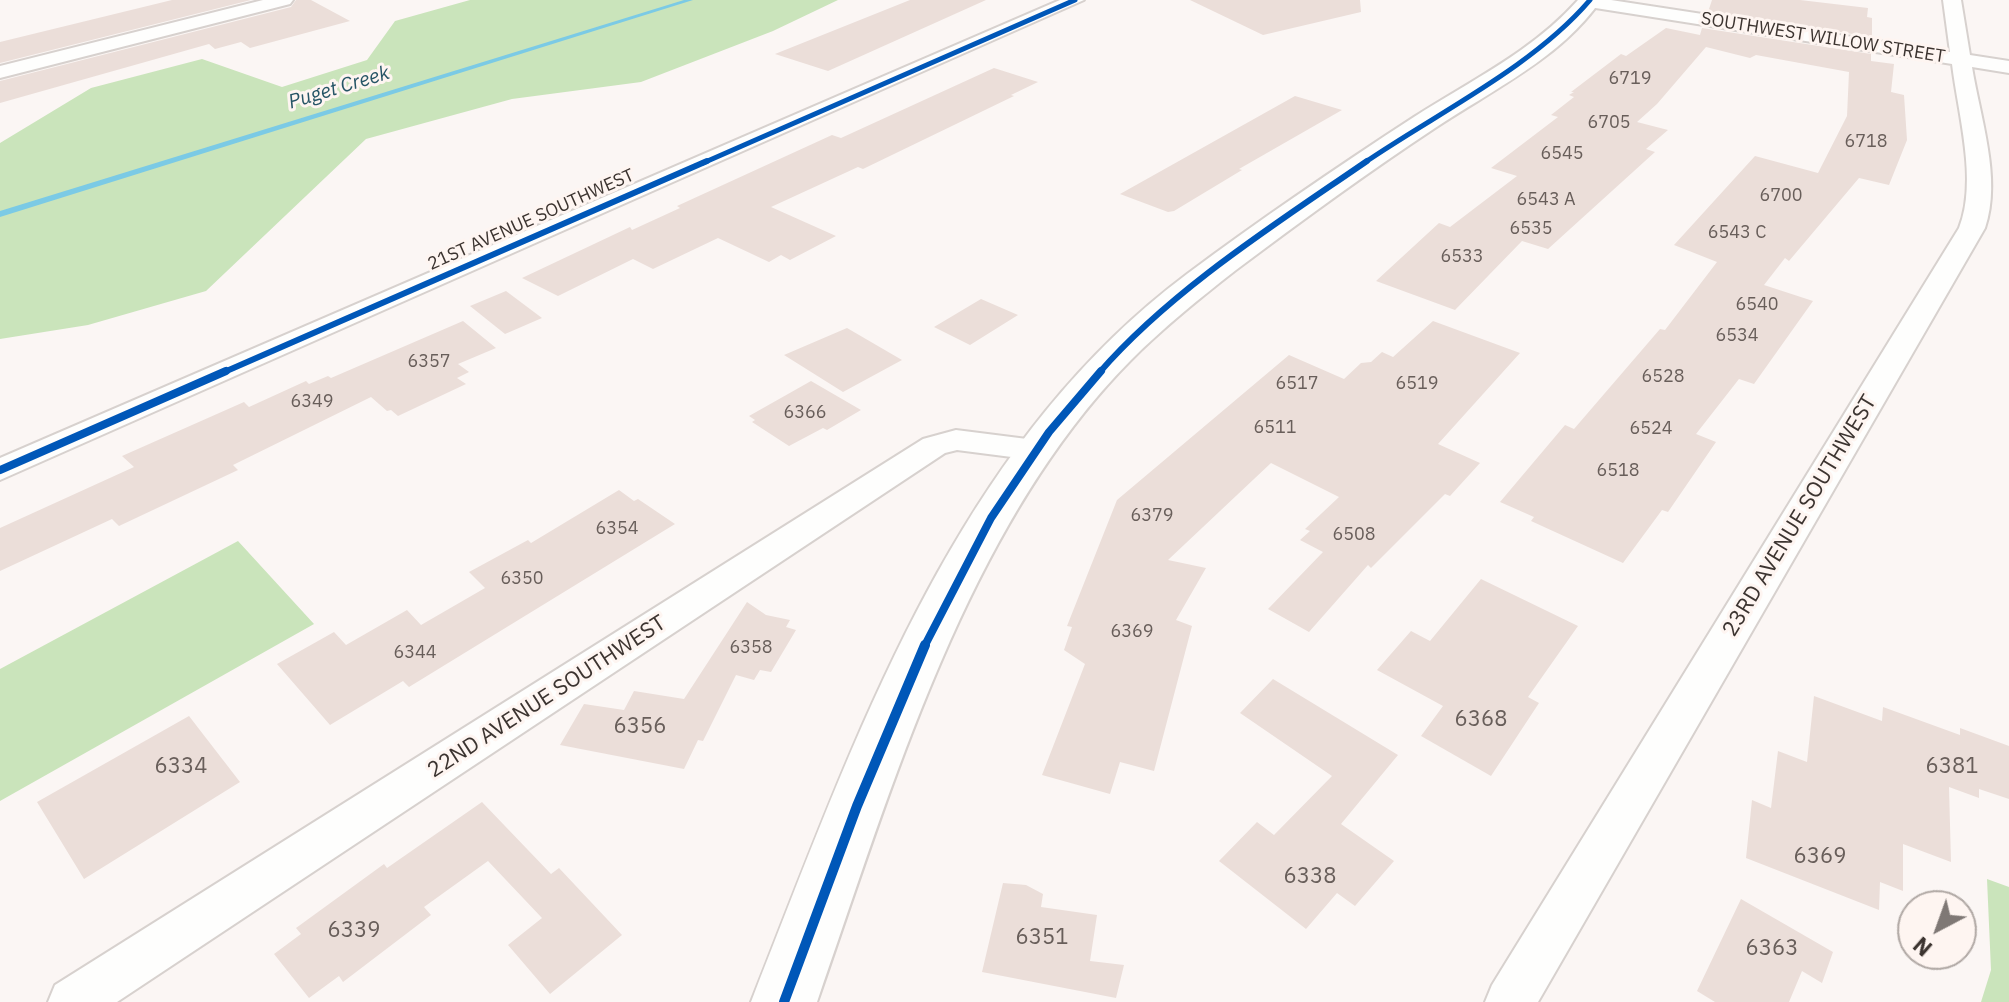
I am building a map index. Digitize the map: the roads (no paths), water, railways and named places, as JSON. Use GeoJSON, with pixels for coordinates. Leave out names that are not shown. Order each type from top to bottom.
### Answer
{"type":"FeatureCollection","features":[{"type":"Feature","properties":{"kind":"main road"},"geometry":{"type":"LineString","coordinates":[[784,1002],[877,758],[933,625],[995,509],[1067,409],[1117,355],[1185,293],[1420,125],[1571,24],[1589,1]]}},
{"type":"Feature","properties":{"kind":"street"},"geometry":{"type":"LineString","coordinates":[[0,72],[284,0]]}},
{"type":"Feature","properties":{"kind":"street","name":"23RD AVENUE SOUTHWEST"},"geometry":{"type":"LineString","coordinates":[[1510,1002],[1972,228],[1979,209],[1979,179],[1952,0]]}},
{"type":"Feature","properties":{"kind":"street","name":"SOUTHWEST WILLOW STREET"},"geometry":{"type":"LineString","coordinates":[[1589,1],[2009,67]]}},
{"type":"Feature","properties":{"kind":"street","name":"21ST AVENUE SOUTHWEST"},"geometry":{"type":"LineString","coordinates":[[0,470],[1057,2]]}},
{"type":"Feature","properties":{"kind":"street","name":"22ND AVENUE SOUTHWEST"},"geometry":{"type":"LineString","coordinates":[[73,1002],[934,446],[956,440],[1035,450]]}},
{"type":"Feature","properties":{"kind":"waterway","name":"Puget Creek"},"geometry":{"type":"LineString","coordinates":[[0,214],[690,0]]}}]}
